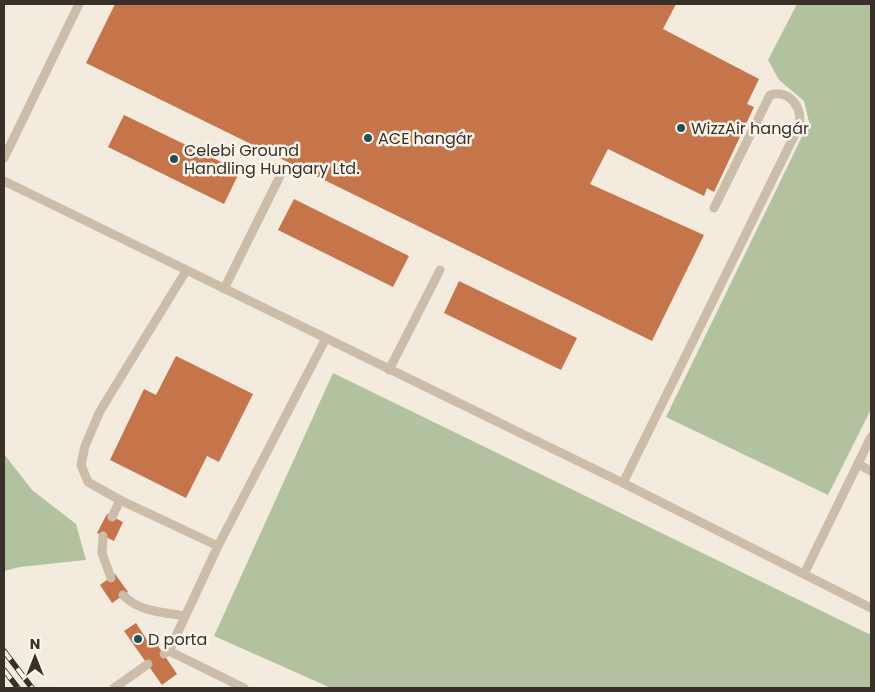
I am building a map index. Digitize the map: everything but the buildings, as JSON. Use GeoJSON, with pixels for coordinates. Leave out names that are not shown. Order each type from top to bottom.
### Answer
{"type":"FeatureCollection","features":[{"type":"Feature","properties":{"kind":"lane"},"geometry":{"type":"LineString","coordinates":[[4,158],[79,4]]}},
{"type":"Feature","properties":{"kind":"lane"},"geometry":{"type":"LineString","coordinates":[[623,482],[799,126],[801,116],[799,109],[794,101],[785,94],[777,93],[770,95],[714,208]]}},
{"type":"Feature","properties":{"kind":"lane"},"geometry":{"type":"LineString","coordinates":[[224,289],[282,172]]}},
{"type":"Feature","properties":{"kind":"lane"},"geometry":{"type":"LineString","coordinates":[[4,181],[325,340],[623,482],[871,608]]}},
{"type":"Feature","properties":{"kind":"lane"},"geometry":{"type":"LineString","coordinates":[[389,370],[440,270]]}},
{"type":"Feature","properties":{"kind":"lane"},"geometry":{"type":"LineString","coordinates":[[186,271],[100,411],[85,446],[81,465],[88,482],[120,500],[218,546]]}},
{"type":"Feature","properties":{"kind":"lane"},"geometry":{"type":"LineString","coordinates":[[244,688],[166,653],[218,546],[325,340]]}},
{"type":"Feature","properties":{"kind":"lane"},"geometry":{"type":"LineString","coordinates":[[804,574],[871,437]]}},
{"type":"Feature","properties":{"kind":"lane"},"geometry":{"type":"LineString","coordinates":[[858,464],[871,471]]}},
{"type":"Feature","properties":{"kind":"lane"},"geometry":{"type":"LineString","coordinates":[[112,517],[120,500]]}},
{"type":"Feature","properties":{"kind":"lane"},"geometry":{"type":"LineString","coordinates":[[103,536],[102,553],[111,578]]}},
{"type":"Feature","properties":{"kind":"lane"},"geometry":{"type":"LineString","coordinates":[[123,595],[131,604],[140,608],[185,616]]}},
{"type":"Feature","properties":{"kind":"lane"},"geometry":{"type":"LineString","coordinates":[[114,688],[148,664]]}},
{"type":"Feature","properties":{"kind":"green space"},"geometry":{"type":"Polygon","coordinates":[[[797,4],[871,4],[871,409],[828,495],[666,417],[809,122],[804,101],[779,80],[768,60],[797,4]]]}},
{"type":"Feature","properties":{"kind":"green space"},"geometry":{"type":"Polygon","coordinates":[[[333,373],[871,635],[871,688],[331,688],[214,636],[333,373]]]}},
{"type":"Feature","properties":{"kind":"green space"},"geometry":{"type":"Polygon","coordinates":[[[4,454],[32,490],[76,524],[86,560],[20,567],[4,571],[4,454]]]}},
{"type":"Feature","properties":{"kind":"railway"},"geometry":{"type":"LineString","coordinates":[[4,651],[32,688]]}},
{"type":"Feature","properties":{"kind":"railway"},"geometry":{"type":"LineString","coordinates":[[4,670],[18,688]]}},
{"type":"Feature","properties":{"kind":"place","name":"WizzAir hangár"},"geometry":{"type":"Point","coordinates":[681,128]}},
{"type":"Feature","properties":{"kind":"place","name":"ACE hangár"},"geometry":{"type":"Point","coordinates":[368,138]}},
{"type":"Feature","properties":{"kind":"place","name":"Celebi Ground Handling Hungary Ltd."},"geometry":{"type":"Point","coordinates":[174,159]}},
{"type":"Feature","properties":{"kind":"place","name":"D porta"},"geometry":{"type":"Point","coordinates":[138,639]}}]}
